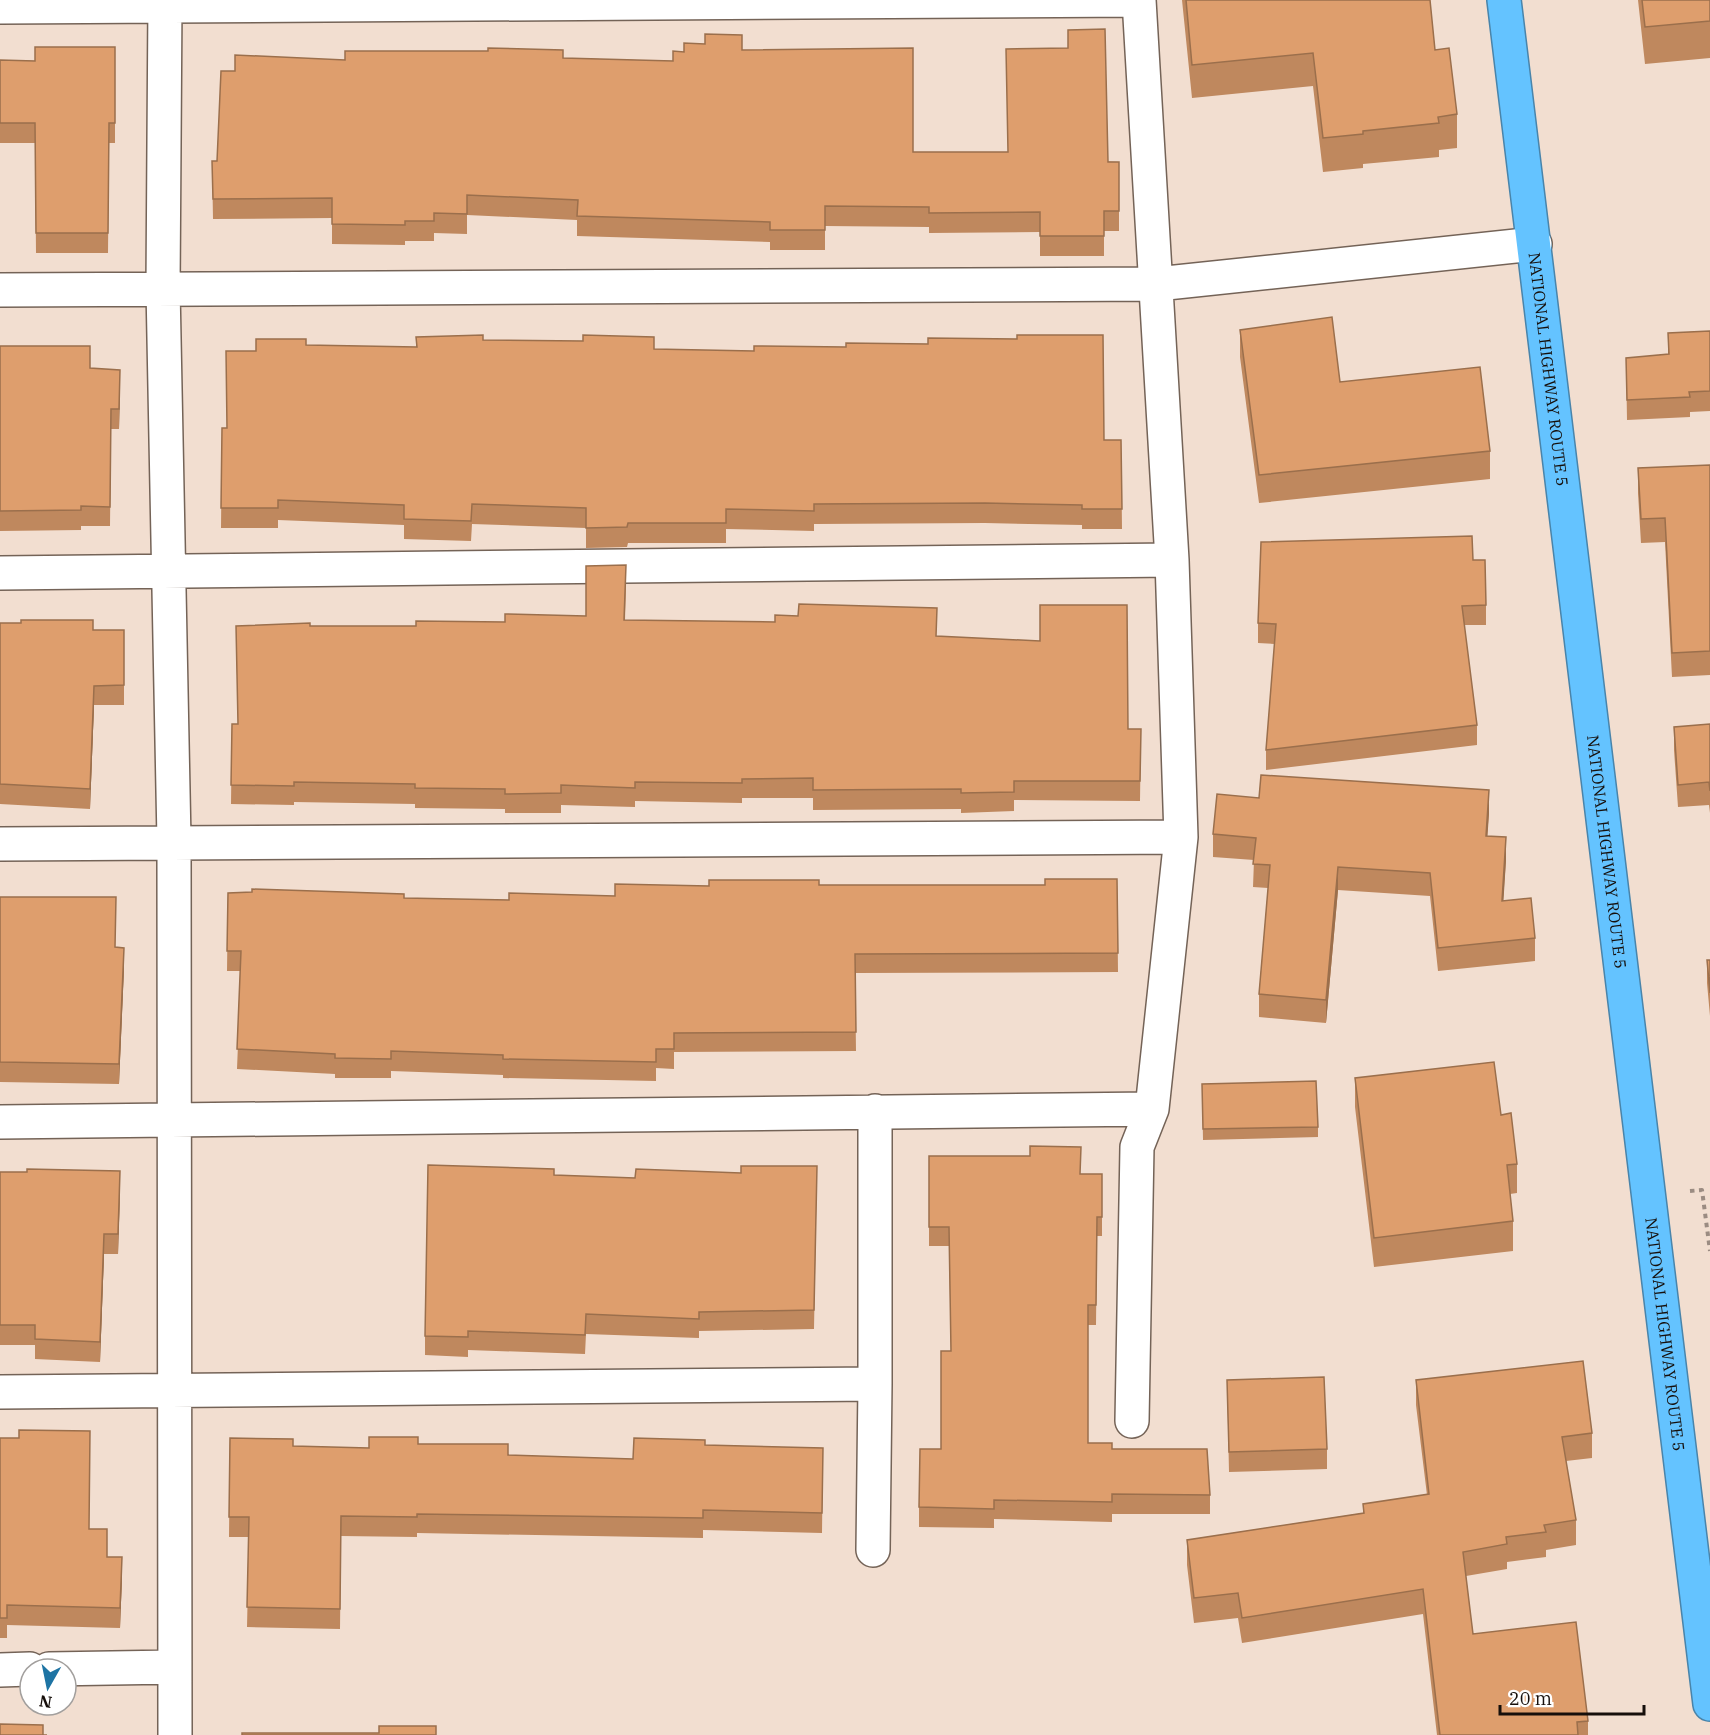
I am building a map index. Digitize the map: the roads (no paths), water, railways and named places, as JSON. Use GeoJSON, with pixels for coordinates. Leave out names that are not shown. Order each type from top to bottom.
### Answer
{"type":"FeatureCollection","features":[{"type":"Feature","properties":{"kind":"highway","name":"NATIONAL HIGHWAY ROUTE 5"},"geometry":{"type":"LineString","coordinates":[[1504,0],[1710,1704]]}},
{"type":"Feature","properties":{"kind":"street"},"geometry":{"type":"LineString","coordinates":[[0,7],[165,4],[1138,0],[1172,560],[1181,837],[1152,1109],[1137,1147],[1132,1421]]}},
{"type":"Feature","properties":{"kind":"street"},"geometry":{"type":"LineString","coordinates":[[165,4],[163,288],[174,841],[175,1735]]}},
{"type":"Feature","properties":{"kind":"street"},"geometry":{"type":"LineString","coordinates":[[0,290],[1157,284],[1535,244]]}},
{"type":"Feature","properties":{"kind":"street"},"geometry":{"type":"LineString","coordinates":[[0,573],[169,573],[1172,560]]}},
{"type":"Feature","properties":{"kind":"street"},"geometry":{"type":"LineString","coordinates":[[0,844],[174,841],[1181,837]]}},
{"type":"Feature","properties":{"kind":"street"},"geometry":{"type":"LineString","coordinates":[[0,1122],[1152,1109]]}},
{"type":"Feature","properties":{"kind":"street"},"geometry":{"type":"LineString","coordinates":[[873,1550],[875,1111]]}},
{"type":"Feature","properties":{"kind":"street"},"geometry":{"type":"LineString","coordinates":[[0,1392],[875,1384]]}},
{"type":"Feature","properties":{"kind":"street"},"geometry":{"type":"LineString","coordinates":[[78,1669],[174,1668]]}},
{"type":"Feature","properties":{"kind":"street"},"geometry":{"type":"LineString","coordinates":[[0,1670],[18,1669]]}}]}
